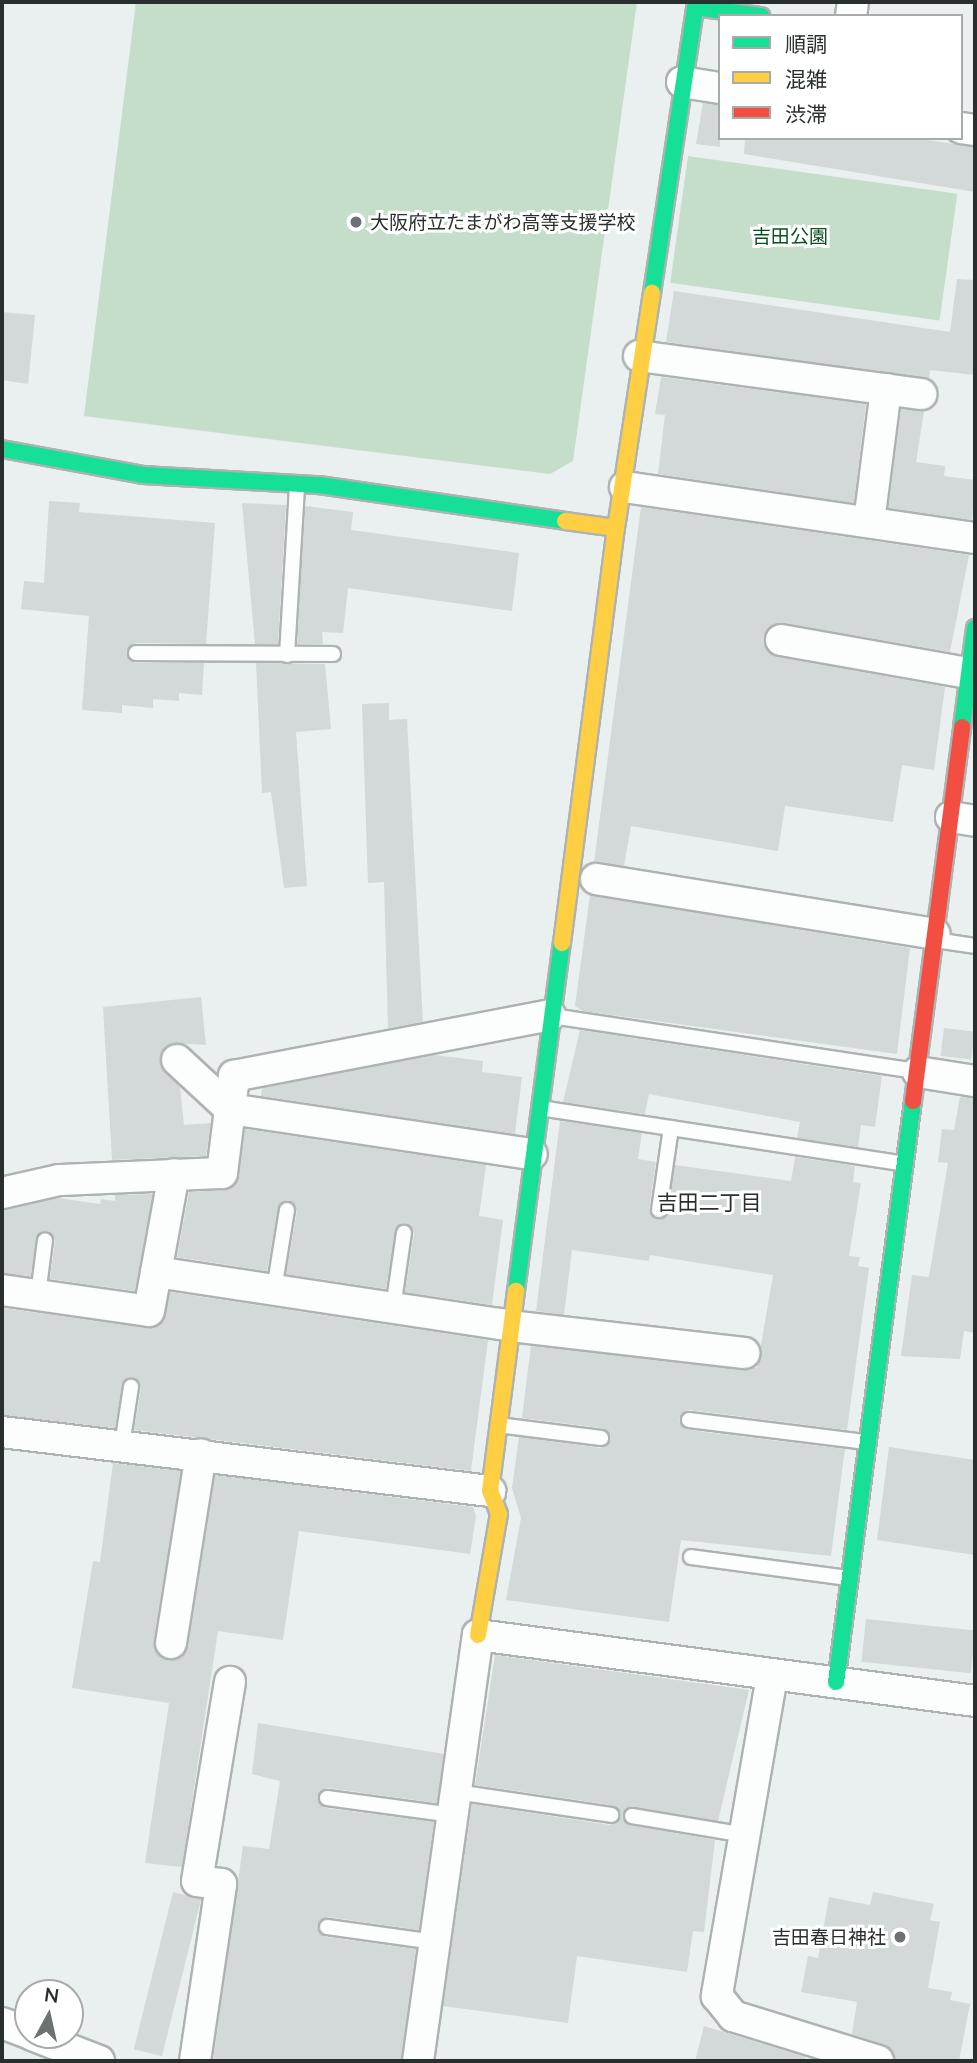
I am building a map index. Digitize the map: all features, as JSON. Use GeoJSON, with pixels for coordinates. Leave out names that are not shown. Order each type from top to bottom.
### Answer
{"type":"FeatureCollection","features":[{"type":"Feature","properties":{"kind":"street"},"geometry":{"type":"LineString","coordinates":[[418,2061],[478,1635],[499,1514],[490,1492],[538,1108],[617,528],[625,487],[639,355],[682,82],[695,7],[746,14]]}},
{"type":"Feature","properties":{"kind":"street"},"geometry":{"type":"LineString","coordinates":[[682,82],[718,88]]}},
{"type":"Feature","properties":{"kind":"street"},"geometry":{"type":"LineString","coordinates":[[639,355],[921,394]]}},
{"type":"Feature","properties":{"kind":"street"},"geometry":{"type":"LineString","coordinates":[[869,522],[886,389]]}},
{"type":"Feature","properties":{"kind":"street"},"geometry":{"type":"LineString","coordinates":[[2,449],[143,475],[298,484],[617,528]]}},
{"type":"Feature","properties":{"kind":"street"},"geometry":{"type":"LineString","coordinates":[[625,487],[975,538]]}},
{"type":"Feature","properties":{"kind":"street"},"geometry":{"type":"LineString","coordinates":[[836,1682],[935,937],[963,819],[975,628]]}},
{"type":"Feature","properties":{"kind":"street"},"geometry":{"type":"LineString","coordinates":[[781,640],[972,667]]}},
{"type":"Feature","properties":{"kind":"street"},"geometry":{"type":"LineString","coordinates":[[596,879],[935,937]]}},
{"type":"Feature","properties":{"kind":"street"},"geometry":{"type":"LineString","coordinates":[[2,1193],[59,1180],[222,1173],[234,1076],[550,1015]]}},
{"type":"Feature","properties":{"kind":"street"},"geometry":{"type":"LineString","coordinates":[[177,1060],[230,1109],[533,1154]]}},
{"type":"Feature","properties":{"kind":"street"},"geometry":{"type":"LineString","coordinates":[[918,1072],[975,1081]]}},
{"type":"Feature","properties":{"kind":"street"},"geometry":{"type":"LineString","coordinates":[[2,1290],[149,1311],[174,1174]]}},
{"type":"Feature","properties":{"kind":"street"},"geometry":{"type":"LineString","coordinates":[[156,1272],[511,1326],[744,1353]]}},
{"type":"Feature","properties":{"kind":"street"},"geometry":{"type":"LineString","coordinates":[[2,1432],[201,1454],[490,1492]]}},
{"type":"Feature","properties":{"kind":"street"},"geometry":{"type":"LineString","coordinates":[[171,1643],[201,1454]]}},
{"type":"Feature","properties":{"kind":"street"},"geometry":{"type":"LineString","coordinates":[[478,1635],[975,1701]]}},
{"type":"Feature","properties":{"kind":"street"},"geometry":{"type":"LineString","coordinates":[[772,1676],[718,1996],[733,2016],[878,2061]]}},
{"type":"Feature","properties":{"kind":"street"},"geometry":{"type":"LineString","coordinates":[[195,2061],[221,1884],[197,1881],[230,1682]]}},
{"type":"Feature","properties":{"kind":"street"},"geometry":{"type":"LineString","coordinates":[[68,2049],[99,2061]]}},
{"type":"Feature","properties":{"kind":"lane"},"geometry":{"type":"LineString","coordinates":[[287,655],[298,484]]}},
{"type":"Feature","properties":{"kind":"lane"},"geometry":{"type":"LineString","coordinates":[[136,653],[333,654]]}},
{"type":"Feature","properties":{"kind":"lane"},"geometry":{"type":"LineString","coordinates":[[935,937],[975,946]]}},
{"type":"Feature","properties":{"kind":"lane"},"geometry":{"type":"LineString","coordinates":[[550,1015],[918,1072]]}},
{"type":"Feature","properties":{"kind":"lane"},"geometry":{"type":"LineString","coordinates":[[538,1108],[905,1164]]}},
{"type":"Feature","properties":{"kind":"lane"},"geometry":{"type":"LineString","coordinates":[[659,1209],[671,1128]]}},
{"type":"Feature","properties":{"kind":"lane"},"geometry":{"type":"LineString","coordinates":[[274,1290],[287,1210]]}},
{"type":"Feature","properties":{"kind":"lane"},"geometry":{"type":"LineString","coordinates":[[393,1308],[404,1233]]}},
{"type":"Feature","properties":{"kind":"lane"},"geometry":{"type":"LineString","coordinates":[[38,1295],[45,1240]]}},
{"type":"Feature","properties":{"kind":"lane"},"geometry":{"type":"LineString","coordinates":[[122,1445],[131,1387]]}},
{"type":"Feature","properties":{"kind":"lane"},"geometry":{"type":"LineString","coordinates":[[689,1420],[868,1442]]}},
{"type":"Feature","properties":{"kind":"lane"},"geometry":{"type":"LineString","coordinates":[[498,1425],[601,1438]]}},
{"type":"Feature","properties":{"kind":"lane"},"geometry":{"type":"LineString","coordinates":[[691,1557],[850,1578]]}},
{"type":"Feature","properties":{"kind":"lane"},"geometry":{"type":"LineString","coordinates":[[327,1798],[611,1815]]}},
{"type":"Feature","properties":{"kind":"lane"},"geometry":{"type":"LineString","coordinates":[[632,1816],[745,1835]]}},
{"type":"Feature","properties":{"kind":"lane"},"geometry":{"type":"LineString","coordinates":[[327,1927],[435,1942]]}},
{"type":"Feature","properties":{"kind":"green space","name":"大阪府立たまがわ高等支援学校"},"geometry":{"type":"Polygon","coordinates":[[[136,2],[637,2],[573,461],[550,474],[84,416],[136,2]]]}},
{"type":"Feature","properties":{"kind":"green space","name":"吉田公園"},"geometry":{"type":"Polygon","coordinates":[[[688,156],[957,194],[940,321],[670,283],[688,156]]]}},
{"type":"Feature","properties":{"kind":"building"},"geometry":{"type":"Polygon","coordinates":[[[703,103],[718,105],[720,147],[696,144],[703,103]]]}},
{"type":"Feature","properties":{"kind":"building"},"geometry":{"type":"Polygon","coordinates":[[[745,140],[926,140],[975,147],[975,192],[744,154],[745,140]]]}},
{"type":"Feature","properties":{"kind":"building"},"geometry":{"type":"Polygon","coordinates":[[[957,279],[975,280],[975,375],[930,370],[929,379],[666,342],[674,291],[950,332],[957,279]]]}},
{"type":"Feature","properties":{"kind":"building"},"geometry":{"type":"Polygon","coordinates":[[[2,312],[35,315],[28,384],[2,380],[2,312]]]}},
{"type":"Feature","properties":{"kind":"building"},"geometry":{"type":"Polygon","coordinates":[[[661,377],[866,404],[854,503],[658,474],[665,415],[655,414],[661,377]]]}},
{"type":"Feature","properties":{"kind":"building"},"geometry":{"type":"Polygon","coordinates":[[[901,409],[924,411],[916,462],[945,466],[944,476],[975,480],[972,520],[888,508],[901,409]]]}},
{"type":"Feature","properties":{"kind":"building"},"geometry":{"type":"Polygon","coordinates":[[[49,501],[80,503],[79,512],[215,523],[206,644],[136,643],[126,652],[135,663],[204,663],[202,695],[179,693],[179,701],[153,699],[153,708],[122,705],[122,713],[82,710],[89,616],[21,609],[24,581],[44,583],[49,501]]]}},
{"type":"Feature","properties":{"kind":"building"},"geometry":{"type":"Polygon","coordinates":[[[242,503],[286,505],[278,644],[255,644],[242,503]]]}},
{"type":"Feature","properties":{"kind":"building"},"geometry":{"type":"Polygon","coordinates":[[[305,506],[353,512],[351,530],[519,553],[512,611],[348,588],[343,633],[322,632],[323,644],[297,644],[305,506]]]}},
{"type":"Feature","properties":{"kind":"building"},"geometry":{"type":"Polygon","coordinates":[[[641,507],[969,555],[950,652],[784,623],[774,624],[764,636],[765,647],[778,657],[945,687],[934,770],[902,765],[893,822],[785,806],[778,851],[631,826],[624,866],[594,862],[641,507]]]}},
{"type":"Feature","properties":{"kind":"building"},"geometry":{"type":"Polygon","coordinates":[[[256,663],[325,664],[331,729],[296,732],[307,886],[284,888],[271,792],[262,793],[256,663]]]}},
{"type":"Feature","properties":{"kind":"building"},"geometry":{"type":"Polygon","coordinates":[[[389,703],[389,720],[407,719],[423,1022],[388,1028],[384,882],[368,883],[362,704],[389,703]]]}},
{"type":"Feature","properties":{"kind":"building"},"geometry":{"type":"Polygon","coordinates":[[[590,895],[910,948],[897,1054],[583,1011],[575,1006],[590,895]]]}},
{"type":"Feature","properties":{"kind":"building"},"geometry":{"type":"Polygon","coordinates":[[[201,997],[206,1045],[172,1043],[160,1057],[165,1072],[180,1087],[184,1125],[211,1123],[206,1156],[112,1160],[103,1007],[201,997]]]}},
{"type":"Feature","properties":{"kind":"building"},"geometry":{"type":"Polygon","coordinates":[[[944,1028],[975,1032],[971,1060],[941,1056],[944,1028]]]}},
{"type":"Feature","properties":{"kind":"building"},"geometry":{"type":"Polygon","coordinates":[[[580,1030],[882,1076],[875,1127],[861,1125],[858,1147],[797,1138],[800,1122],[649,1094],[645,1114],[563,1102],[580,1030]]]}},
{"type":"Feature","properties":{"kind":"building"},"geometry":{"type":"Polygon","coordinates":[[[434,1055],[483,1061],[482,1072],[522,1077],[515,1134],[261,1096],[262,1088],[434,1055]]]}},
{"type":"Feature","properties":{"kind":"building"},"geometry":{"type":"Polygon","coordinates":[[[960,1097],[975,1098],[975,1333],[964,1331],[960,1359],[901,1356],[912,1275],[929,1277],[948,1163],[938,1162],[942,1129],[954,1130],[960,1097]]]}},
{"type":"Feature","properties":{"kind":"building"},"geometry":{"type":"Polygon","coordinates":[[[560,1121],[642,1133],[638,1159],[656,1162],[649,1209],[657,1219],[668,1212],[675,1165],[791,1181],[795,1157],[855,1166],[853,1182],[861,1183],[849,1256],[860,1257],[858,1266],[869,1268],[847,1430],[690,1410],[679,1419],[688,1430],[845,1449],[831,1556],[681,1540],[669,1622],[506,1600],[521,1518],[512,1488],[519,1437],[600,1448],[611,1439],[602,1428],[522,1418],[531,1346],[757,1368],[773,1275],[650,1255],[649,1261],[572,1250],[564,1315],[536,1311],[560,1121]]]}},
{"type":"Feature","properties":{"kind":"building"},"geometry":{"type":"Polygon","coordinates":[[[245,1129],[486,1165],[479,1216],[503,1220],[492,1305],[405,1292],[414,1234],[405,1223],[395,1231],[386,1289],[286,1274],[297,1211],[288,1200],[278,1208],[267,1271],[177,1257],[189,1192],[223,1190],[236,1183],[245,1129]]]}},
{"type":"Feature","properties":{"kind":"building"},"geometry":{"type":"Polygon","coordinates":[[[153,1194],[135,1291],[50,1279],[55,1241],[47,1231],[36,1238],[31,1276],[2,1273],[4,1210],[57,1198],[100,1204],[101,1199],[115,1201],[115,1195],[153,1194]]]}},
{"type":"Feature","properties":{"kind":"building"},"geometry":{"type":"Polygon","coordinates":[[[170,1292],[488,1340],[471,1471],[134,1430],[141,1388],[132,1377],[122,1385],[115,1428],[2,1415],[2,1308],[147,1328],[163,1322],[170,1292]]]}},
{"type":"Feature","properties":{"kind":"building"},"geometry":{"type":"Polygon","coordinates":[[[889,1447],[975,1460],[975,1555],[877,1540],[889,1447]]]}},
{"type":"Feature","properties":{"kind":"building"},"geometry":{"type":"Polygon","coordinates":[[[113,1463],[181,1471],[154,1640],[160,1656],[169,1660],[184,1654],[188,1646],[215,1475],[473,1507],[476,1516],[470,1554],[299,1531],[283,1640],[218,1631],[182,1867],[145,1863],[169,1703],[72,1688],[93,1561],[100,1562],[113,1463]]]}},
{"type":"Feature","properties":{"kind":"building"},"geometry":{"type":"Polygon","coordinates":[[[866,1619],[975,1630],[971,1673],[862,1662],[866,1619]]]}},
{"type":"Feature","properties":{"kind":"building"},"geometry":{"type":"Polygon","coordinates":[[[495,1655],[749,1690],[718,1821],[634,1807],[623,1814],[630,1825],[715,1840],[704,1932],[693,1931],[687,1972],[577,1956],[568,2023],[443,2006],[472,1804],[610,1825],[620,1817],[612,1805],[475,1785],[495,1655]]]}},
{"type":"Feature","properties":{"kind":"building"},"geometry":{"type":"Polygon","coordinates":[[[258,1723],[444,1754],[437,1803],[328,1788],[318,1796],[326,1808],[434,1822],[419,1930],[328,1917],[318,1925],[326,1937],[416,1949],[401,2061],[213,2060],[243,1846],[269,1849],[280,1781],[252,1774],[258,1723]]]}},
{"type":"Feature","properties":{"kind":"building"},"geometry":{"type":"Polygon","coordinates":[[[173,1892],[201,1899],[162,2056],[134,2049],[173,1892]]]}},
{"type":"Feature","properties":{"kind":"building"},"geometry":{"type":"Polygon","coordinates":[[[873,1892],[934,1904],[930,1920],[940,1922],[928,1988],[952,1992],[950,2000],[970,2004],[959,2061],[895,2061],[884,2045],[852,2034],[857,2002],[801,1992],[808,1956],[818,1958],[829,1897],[870,1905],[873,1892]]]}},
{"type":"Feature","properties":{"kind":"building"},"geometry":{"type":"Polygon","coordinates":[[[704,2026],[805,2057],[805,2061],[695,2061],[704,2026]]]}},
{"type":"Feature","properties":{"kind":"traffic: fast"},"geometry":{"type":"LineString","coordinates":[[652,293],[695,7],[746,14]]}},
{"type":"Feature","properties":{"kind":"traffic: fast"},"geometry":{"type":"LineString","coordinates":[[2,449],[143,475],[319,485],[565,521]]}},
{"type":"Feature","properties":{"kind":"traffic: fast"},"geometry":{"type":"LineString","coordinates":[[962,727],[975,628]]}},
{"type":"Feature","properties":{"kind":"traffic: fast"},"geometry":{"type":"LineString","coordinates":[[516,1291],[562,943]]}},
{"type":"Feature","properties":{"kind":"traffic: fast"},"geometry":{"type":"LineString","coordinates":[[836,1682],[913,1101]]}},
{"type":"Feature","properties":{"kind":"traffic: slow"},"geometry":{"type":"LineString","coordinates":[[565,521],[616,528],[652,293]]}},
{"type":"Feature","properties":{"kind":"traffic: slow"},"geometry":{"type":"LineString","coordinates":[[562,943],[616,528]]}},
{"type":"Feature","properties":{"kind":"traffic: slow"},"geometry":{"type":"LineString","coordinates":[[478,1635],[499,1514],[490,1491],[516,1291]]}},
{"type":"Feature","properties":{"kind":"traffic: jam"},"geometry":{"type":"LineString","coordinates":[[913,1101],[962,727]]}},
{"type":"Feature","properties":{"kind":"place","name":"大阪府立たまがわ高等支援学校"},"geometry":{"type":"Point","coordinates":[356,222]}},
{"type":"Feature","properties":{"kind":"place","name":"吉田春日神社"},"geometry":{"type":"Point","coordinates":[900,1937]}},
{"type":"Feature","properties":{"kind":"district","name":"吉田二丁目"},"geometry":{"type":"Point","coordinates":[709,1202]}}]}
